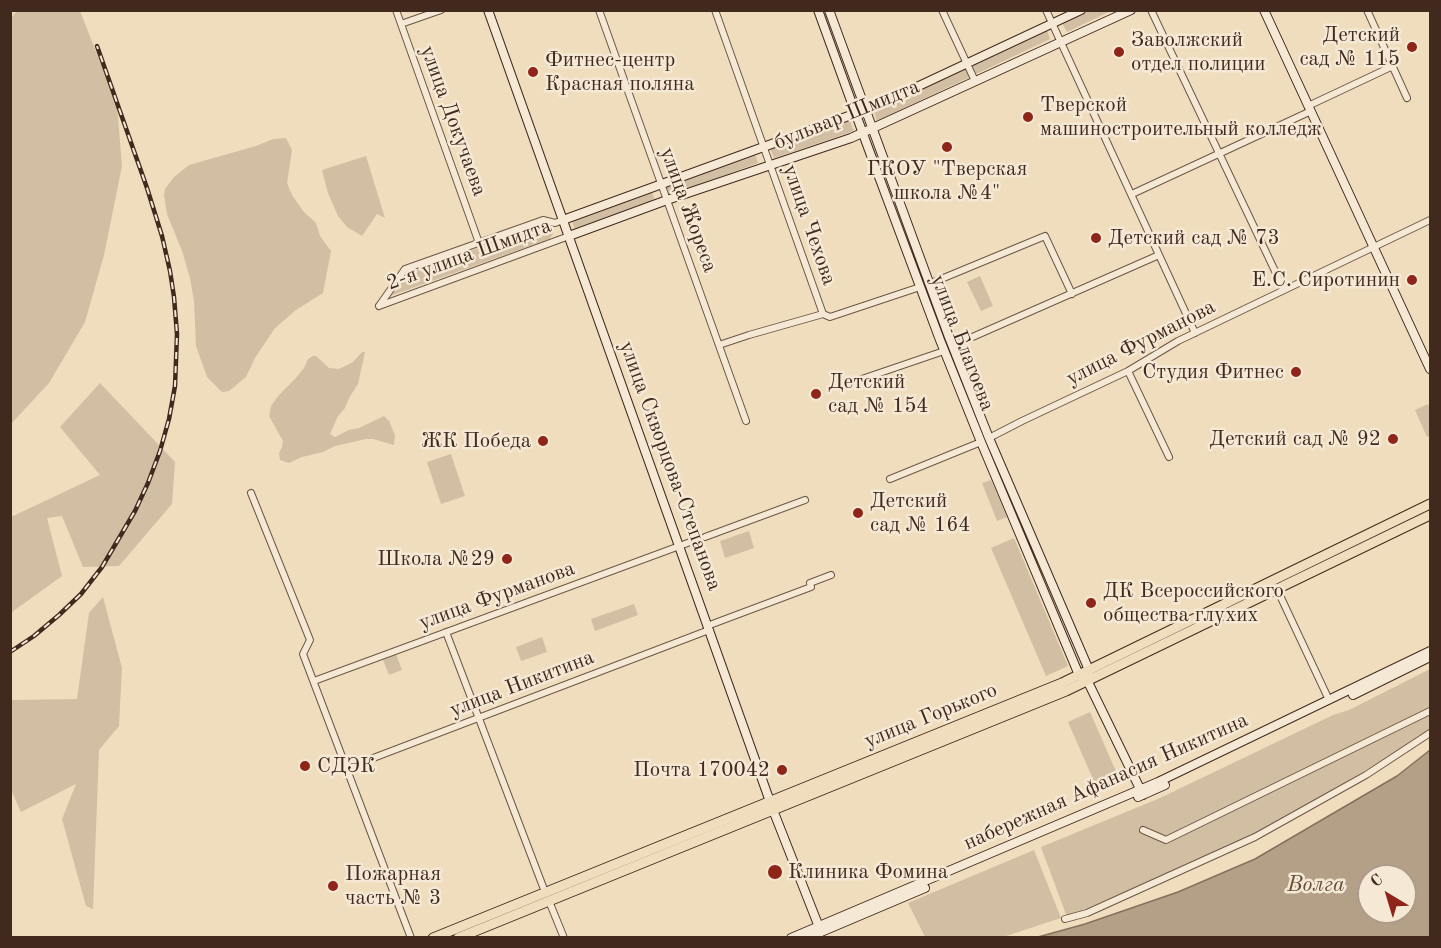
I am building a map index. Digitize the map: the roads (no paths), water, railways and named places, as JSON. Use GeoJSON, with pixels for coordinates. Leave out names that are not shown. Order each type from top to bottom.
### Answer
{"type":"FeatureCollection","features":[{"type":"Feature","properties":{"kind":"main road","name":"улица Горького"},"geometry":{"type":"LineString","coordinates":[[771,805],[1088,682],[1431,504]]}},
{"type":"Feature","properties":{"kind":"main road","name":"улица Горького"},"geometry":{"type":"LineString","coordinates":[[433,938],[547,896],[771,805],[1079,675],[1431,515]]}},
{"type":"Feature","properties":{"kind":"main road","name":"улица Горького"},"geometry":{"type":"LineString","coordinates":[[459,938],[547,896]]}},
{"type":"Feature","properties":{"kind":"street","name":"улица Докучаева"},"geometry":{"type":"LineString","coordinates":[[396,10],[479,243]]}},
{"type":"Feature","properties":{"kind":"street"},"geometry":{"type":"LineString","coordinates":[[401,24],[441,10]]}},
{"type":"Feature","properties":{"kind":"street","name":"улица Скворцова-Степанова"},"geometry":{"type":"LineString","coordinates":[[488,10],[771,805],[820,929]]}},
{"type":"Feature","properties":{"kind":"street","name":"улица Жореса"},"geometry":{"type":"LineString","coordinates":[[598,10],[746,421]]}},
{"type":"Feature","properties":{"kind":"street","name":"улица Чехова"},"geometry":{"type":"LineString","coordinates":[[715,10],[823,314]]}},
{"type":"Feature","properties":{"kind":"street","name":"улица Благоева"},"geometry":{"type":"LineString","coordinates":[[818,10],[862,133],[925,286]]}},
{"type":"Feature","properties":{"kind":"street","name":"улица Благоева"},"geometry":{"type":"LineString","coordinates":[[828,10],[948,348],[1079,675],[1088,682],[1142,792]]}},
{"type":"Feature","properties":{"kind":"street"},"geometry":{"type":"LineString","coordinates":[[942,10],[975,81]]}},
{"type":"Feature","properties":{"kind":"street"},"geometry":{"type":"LineString","coordinates":[[1046,10],[1195,333]]}},
{"type":"Feature","properties":{"kind":"street","name":"бульвар Шмидта"},"geometry":{"type":"LineString","coordinates":[[563,220],[876,106],[1081,10]]}},
{"type":"Feature","properties":{"kind":"street","name":"бульвар Шмидта"},"geometry":{"type":"LineString","coordinates":[[569,236],[872,129],[1131,10]]}},
{"type":"Feature","properties":{"kind":"street"},"geometry":{"type":"LineString","coordinates":[[1151,10],[1284,290]]}},
{"type":"Feature","properties":{"kind":"street"},"geometry":{"type":"LineString","coordinates":[[1264,10],[1431,369]]}},
{"type":"Feature","properties":{"kind":"street"},"geometry":{"type":"LineString","coordinates":[[1367,10],[1407,98]]}},
{"type":"Feature","properties":{"kind":"street"},"geometry":{"type":"LineString","coordinates":[[1132,194],[1310,109],[1393,66]]}},
{"type":"Feature","properties":{"kind":"street","name":"2-я улица Шмидта"},"geometry":{"type":"LineString","coordinates":[[563,220],[555,223],[543,220],[405,269],[379,306],[569,236]]}},
{"type":"Feature","properties":{"kind":"street","name":"улица Фурманова"},"geometry":{"type":"LineString","coordinates":[[890,479],[985,440],[1128,371],[1178,341],[1431,220]]}},
{"type":"Feature","properties":{"kind":"street"},"geometry":{"type":"LineString","coordinates":[[719,345],[823,314],[830,317],[925,286],[1045,236],[1072,294]]}},
{"type":"Feature","properties":{"kind":"street"},"geometry":{"type":"LineString","coordinates":[[856,381],[948,348],[1159,255]]}},
{"type":"Feature","properties":{"kind":"street"},"geometry":{"type":"LineString","coordinates":[[1128,371],[1170,457]]}},
{"type":"Feature","properties":{"kind":"street","name":"улица Благоева"},"geometry":{"type":"LineString","coordinates":[[985,440],[1089,670],[1088,682]]}},
{"type":"Feature","properties":{"kind":"street"},"geometry":{"type":"LineString","coordinates":[[251,493],[310,640],[303,654],[411,938]]}},
{"type":"Feature","properties":{"kind":"street"},"geometry":{"type":"LineString","coordinates":[[705,537],[805,500]]}},
{"type":"Feature","properties":{"kind":"street","name":"улица Фурманова"},"geometry":{"type":"LineString","coordinates":[[314,681],[693,541]]}},
{"type":"Feature","properties":{"kind":"street","name":"улица Никитина"},"geometry":{"type":"LineString","coordinates":[[347,768],[811,587],[810,583],[831,574]]}},
{"type":"Feature","properties":{"kind":"street"},"geometry":{"type":"LineString","coordinates":[[1275,585],[1329,700]]}},
{"type":"Feature","properties":{"kind":"street"},"geometry":{"type":"LineString","coordinates":[[446,632],[564,938]]}},
{"type":"Feature","properties":{"kind":"street","name":"набережная Афанасия Никитина"},"geometry":{"type":"LineString","coordinates":[[1142,792],[1431,651]]}},
{"type":"Feature","properties":{"kind":"street","name":"набережная Афанасия Никитина"},"geometry":{"type":"LineString","coordinates":[[791,938],[820,929],[1142,792],[1321,711],[1431,657]]}},
{"type":"Feature","properties":{"kind":"street"},"geometry":{"type":"LineString","coordinates":[[1143,830],[1166,840],[1431,711]]}},
{"type":"Feature","properties":{"kind":"street"},"geometry":{"type":"LineString","coordinates":[[1065,919],[1087,913],[1255,837],[1366,775],[1401,748],[1431,733]]}},
{"type":"Feature","properties":{"kind":"street","name":"набережная Афанасия Никитина"},"geometry":{"type":"LineString","coordinates":[[807,938],[820,929]]}},
{"type":"Feature","properties":{"kind":"water","name":"Волга"},"geometry":{"type":"Polygon","coordinates":[[[1430,750],[1430,937],[1038,937],[1085,924],[1178,892],[1255,859],[1397,776],[1430,750]]]}},
{"type":"Feature","properties":{"kind":"railway"},"geometry":{"type":"LineString","coordinates":[[10,652],[59,615],[81,594],[102,567],[135,511],[148,483],[169,419],[175,386],[177,334],[174,297],[162,236],[97,46]]}},
{"type":"Feature","properties":{"kind":"place","name":"Детский сад № 115"},"geometry":{"type":"Point","coordinates":[1412,47]}},
{"type":"Feature","properties":{"kind":"place","name":"Заволжский отдел полиции"},"geometry":{"type":"Point","coordinates":[1119,52]}},
{"type":"Feature","properties":{"kind":"place","name":"Фитнес-центр Красная поляна"},"geometry":{"type":"Point","coordinates":[533,72]}},
{"type":"Feature","properties":{"kind":"place","name":"Тверской машиностроительный колледж"},"geometry":{"type":"Point","coordinates":[1028,117]}},
{"type":"Feature","properties":{"kind":"place","name":"ГКОУ \"Тверская школа №4\""},"geometry":{"type":"Point","coordinates":[947,147]}},
{"type":"Feature","properties":{"kind":"place","name":"Детский сад № 73"},"geometry":{"type":"Point","coordinates":[1096,238]}},
{"type":"Feature","properties":{"kind":"place","name":"Е.С. Сиротинин"},"geometry":{"type":"Point","coordinates":[1412,280]}},
{"type":"Feature","properties":{"kind":"place","name":"Студия Фитнес"},"geometry":{"type":"Point","coordinates":[1296,372]}},
{"type":"Feature","properties":{"kind":"place","name":"Детский сад № 154"},"geometry":{"type":"Point","coordinates":[816,394]}},
{"type":"Feature","properties":{"kind":"place","name":"Детский сад № 92"},"geometry":{"type":"Point","coordinates":[1393,439]}},
{"type":"Feature","properties":{"kind":"place","name":"ЖК Победа"},"geometry":{"type":"Point","coordinates":[543,441]}},
{"type":"Feature","properties":{"kind":"place","name":"Детский сад № 164"},"geometry":{"type":"Point","coordinates":[858,513]}},
{"type":"Feature","properties":{"kind":"place","name":"Школа №29"},"geometry":{"type":"Point","coordinates":[507,559]}},
{"type":"Feature","properties":{"kind":"place","name":"ДК Всероссийского общества глухих"},"geometry":{"type":"Point","coordinates":[1091,603]}},
{"type":"Feature","properties":{"kind":"place","name":"СДЭК"},"geometry":{"type":"Point","coordinates":[305,766]}},
{"type":"Feature","properties":{"kind":"place","name":"Почта 170042"},"geometry":{"type":"Point","coordinates":[782,770]}},
{"type":"Feature","properties":{"kind":"place","name":"Клиника Фомина"},"geometry":{"type":"Point","coordinates":[775,872]}},
{"type":"Feature","properties":{"kind":"place","name":"Пожарная часть № 3"},"geometry":{"type":"Point","coordinates":[333,886]}}]}
